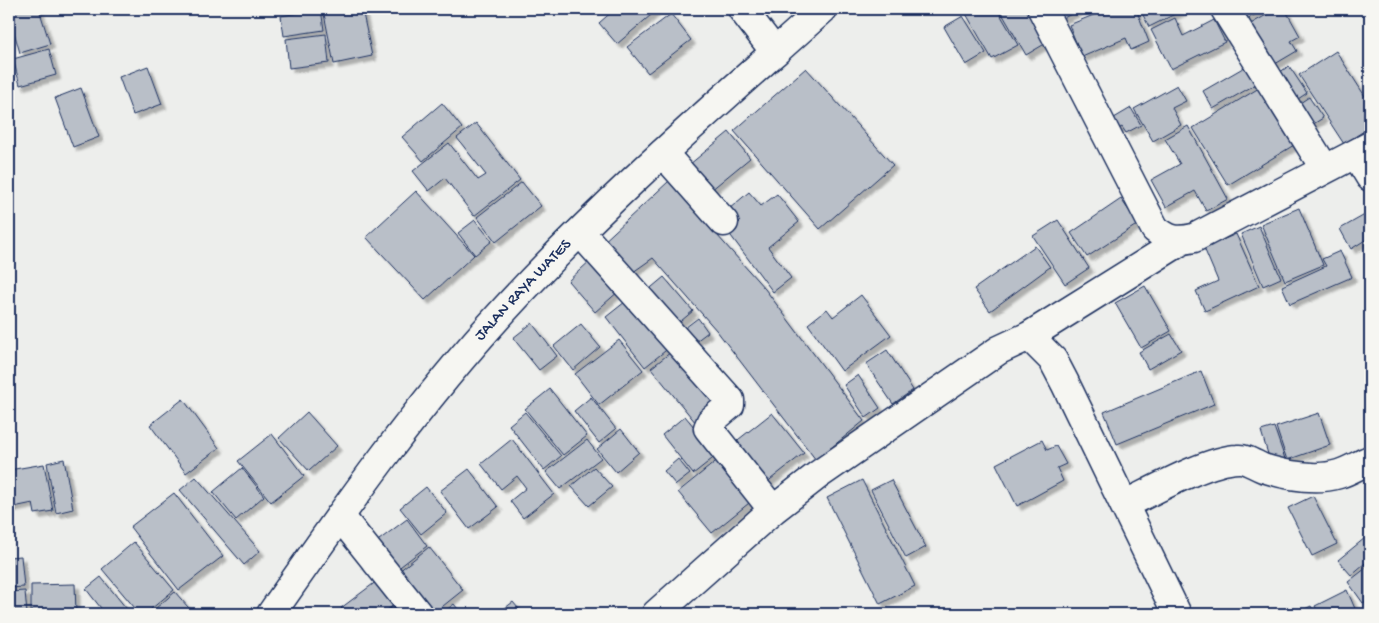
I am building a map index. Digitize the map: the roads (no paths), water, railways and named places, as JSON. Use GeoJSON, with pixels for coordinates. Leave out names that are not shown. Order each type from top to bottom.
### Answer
{"type":"FeatureCollection","features":[{"type":"Feature","properties":{"kind":"main road"},"geometry":{"type":"LineString","coordinates":[[742,9],[775,52]]}},
{"type":"Feature","properties":{"kind":"main road","name":"JALAN RAYA WATES"},"geometry":{"type":"LineString","coordinates":[[271,614],[340,516],[420,409],[504,309],[615,196],[823,9]]}},
{"type":"Feature","properties":{"kind":"main road"},"geometry":{"type":"LineString","coordinates":[[1042,9],[1155,229],[1166,237],[1181,241]]}},
{"type":"Feature","properties":{"kind":"main road"},"geometry":{"type":"LineString","coordinates":[[1225,9],[1325,169]]}},
{"type":"Feature","properties":{"kind":"main road"},"geometry":{"type":"LineString","coordinates":[[656,614],[773,510],[818,475],[990,356],[1029,336],[1181,241],[1194,238],[1363,150],[1370,177]]}},
{"type":"Feature","properties":{"kind":"main road"},"geometry":{"type":"LineString","coordinates":[[663,153],[724,222]]}},
{"type":"Feature","properties":{"kind":"main road"},"geometry":{"type":"LineString","coordinates":[[580,232],[730,400],[730,406],[711,421],[708,428],[773,510]]}},
{"type":"Feature","properties":{"kind":"main road"},"geometry":{"type":"LineString","coordinates":[[1029,336],[1052,360],[1177,614]]}},
{"type":"Feature","properties":{"kind":"main road"},"geometry":{"type":"LineString","coordinates":[[1124,505],[1223,461],[1240,458],[1263,468],[1290,474],[1320,476],[1338,474],[1370,460]]}},
{"type":"Feature","properties":{"kind":"main road"},"geometry":{"type":"LineString","coordinates":[[340,516],[418,614]]}}]}
